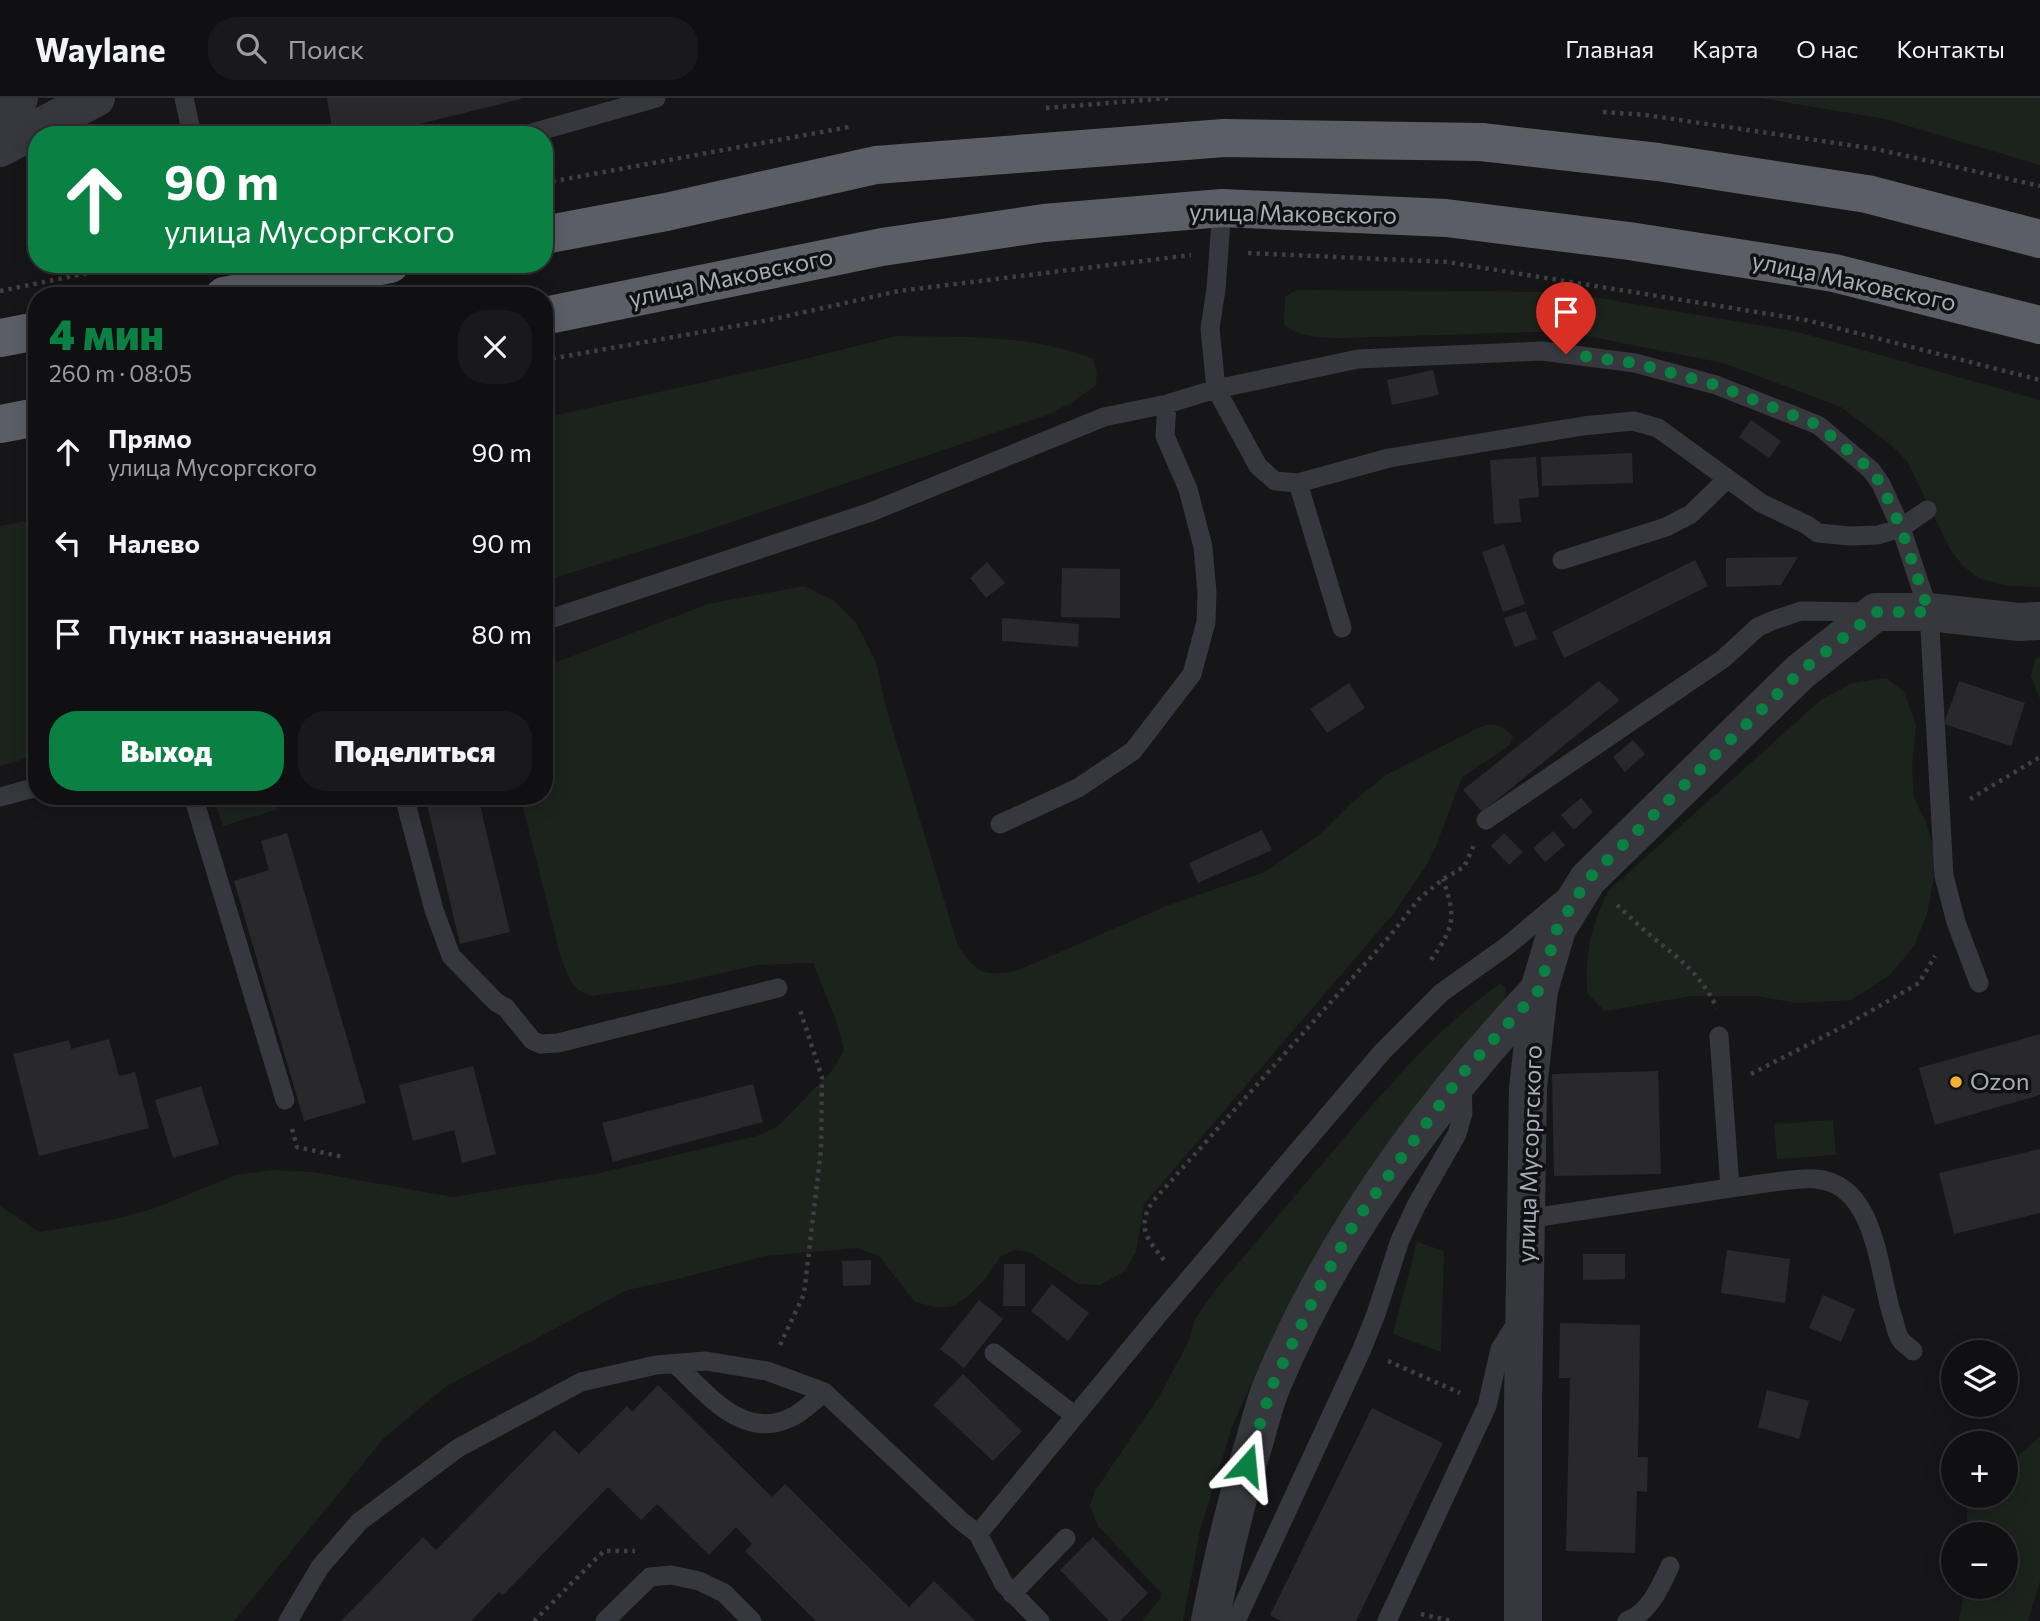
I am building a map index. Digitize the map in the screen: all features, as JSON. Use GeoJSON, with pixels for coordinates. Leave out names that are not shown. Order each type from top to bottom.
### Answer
{"type":"FeatureCollection","features":[{"type":"Feature","properties":{"kind":"highway"},"geometry":{"type":"LineString","coordinates":[[553,233],[666,212],[876,165],[1224,138],[1481,142],[1658,162],[1867,194],[2040,239]]}},
{"type":"Feature","properties":{"kind":"highway","name":"улица Маковского"},"geometry":{"type":"LineString","coordinates":[[553,314],[882,247],[1044,223],[1222,208],[1446,218],[1629,241],[1834,273],[2040,325]]}},
{"type":"Feature","properties":{"kind":"highway"},"geometry":{"type":"LineString","coordinates":[[271,287],[343,273]]}},
{"type":"Feature","properties":{"kind":"highway"},"geometry":{"type":"LineString","coordinates":[[0,338],[28,333]]}},
{"type":"Feature","properties":{"kind":"highway"},"geometry":{"type":"LineString","coordinates":[[0,424],[28,419]]}},
{"type":"Feature","properties":{"kind":"street"},"geometry":{"type":"LineString","coordinates":[[0,125],[19,98]]}},
{"type":"Feature","properties":{"kind":"street"},"geometry":{"type":"LineString","coordinates":[[42,126],[96,98]]}},
{"type":"Feature","properties":{"kind":"street"},"geometry":{"type":"LineString","coordinates":[[0,148],[28,133]]}},
{"type":"Feature","properties":{"kind":"street"},"geometry":{"type":"LineString","coordinates":[[1876,612],[1929,612],[2019,622],[2040,621]]}},
{"type":"Feature","properties":{"kind":"street","name":"улица Мусоргского"},"geometry":{"type":"LineString","coordinates":[[1523,1621],[1528,1088],[1539,990],[1557,929],[1588,879],[1800,672],[1876,612]]}},
{"type":"Feature","properties":{"kind":"street"},"geometry":{"type":"LineString","coordinates":[[1210,1621],[1238,1492],[1272,1386],[1319,1288],[1355,1222],[1462,1074],[1539,990]]}},
{"type":"Feature","properties":{"kind":"lane"},"geometry":{"type":"LineString","coordinates":[[184,98],[190,126]]}},
{"type":"Feature","properties":{"kind":"lane"},"geometry":{"type":"LineString","coordinates":[[553,127],[656,98]]}},
{"type":"Feature","properties":{"kind":"lane"},"geometry":{"type":"LineString","coordinates":[[1222,208],[1210,328],[1216,389],[1258,466],[1275,481],[1298,483],[1389,458],[1583,426],[1633,421],[1658,428],[1760,503],[1818,533],[1878,535],[1901,528],[1927,510]]}},
{"type":"Feature","properties":{"kind":"lane"},"geometry":{"type":"LineString","coordinates":[[553,618],[871,512],[1104,417],[1167,404],[1216,389],[1358,359],[1542,351],[1635,363],[1716,385],[1818,425],[1871,470],[1881,484],[1901,528],[1929,612],[1944,876],[1956,922],[1979,983]]}},
{"type":"Feature","properties":{"kind":"lane"},"geometry":{"type":"LineString","coordinates":[[1000,824],[1079,788],[1133,751],[1192,674],[1206,622],[1207,593],[1203,547],[1188,489],[1165,436],[1167,404]]}},
{"type":"Feature","properties":{"kind":"lane"},"geometry":{"type":"LineString","coordinates":[[1562,560],[1666,527],[1690,514],[1727,479]]}},
{"type":"Feature","properties":{"kind":"lane"},"geometry":{"type":"LineString","coordinates":[[1298,483],[1342,628]]}},
{"type":"Feature","properties":{"kind":"lane"},"geometry":{"type":"LineString","coordinates":[[1486,820],[1723,659],[1758,627],[1801,611],[1876,612]]}},
{"type":"Feature","properties":{"kind":"lane"},"geometry":{"type":"LineString","coordinates":[[0,797],[28,789]]}},
{"type":"Feature","properties":{"kind":"lane"},"geometry":{"type":"LineString","coordinates":[[196,805],[285,1100]]}},
{"type":"Feature","properties":{"kind":"lane"},"geometry":{"type":"LineString","coordinates":[[406,805],[434,910],[451,956],[496,1002],[506,1008],[532,1040],[540,1044],[558,1043],[778,988]]}},
{"type":"Feature","properties":{"kind":"lane"},"geometry":{"type":"LineString","coordinates":[[978,1534],[1159,1314],[1383,1051],[1441,993],[1507,946],[1588,879]]}},
{"type":"Feature","properties":{"kind":"lane"},"geometry":{"type":"LineString","coordinates":[[1718,1036],[1730,1188]]}},
{"type":"Feature","properties":{"kind":"lane"},"geometry":{"type":"LineString","coordinates":[[1236,1621],[1362,1349],[1400,1240],[1457,1134],[1463,1113],[1462,1074]]}},
{"type":"Feature","properties":{"kind":"lane"},"geometry":{"type":"LineString","coordinates":[[1526,1219],[1730,1188],[1815,1179],[1835,1183],[1854,1197],[1864,1213],[1900,1339],[1913,1351]]}},
{"type":"Feature","properties":{"kind":"lane"},"geometry":{"type":"LineString","coordinates":[[1387,1621],[1487,1406],[1500,1349],[1512,1330],[1525,1324]]}},
{"type":"Feature","properties":{"kind":"lane"},"geometry":{"type":"LineString","coordinates":[[994,1353],[1075,1416]]}},
{"type":"Feature","properties":{"kind":"lane"},"geometry":{"type":"LineString","coordinates":[[288,1621],[320,1567],[359,1522],[458,1448],[581,1382],[656,1365],[706,1361],[767,1371],[824,1392],[978,1534],[1004,1584],[1040,1621]]}},
{"type":"Feature","properties":{"kind":"lane"},"geometry":{"type":"LineString","coordinates":[[675,1364],[724,1409],[743,1421],[755,1424],[795,1416],[824,1392]]}},
{"type":"Feature","properties":{"kind":"lane"},"geometry":{"type":"LineString","coordinates":[[1012,1594],[1066,1538]]}},
{"type":"Feature","properties":{"kind":"lane"},"geometry":{"type":"LineString","coordinates":[[1627,1621],[1634,1618],[1652,1599],[1670,1566]]}},
{"type":"Feature","properties":{"kind":"lane"},"geometry":{"type":"LineString","coordinates":[[605,1621],[650,1577],[671,1575],[699,1581],[724,1593],[740,1617]]}},
{"type":"Feature","properties":{"kind":"path"},"geometry":{"type":"LineString","coordinates":[[553,358],[769,320],[899,291],[1218,251],[1447,262],[1806,320],[2040,380]]}},
{"type":"Feature","properties":{"kind":"path"},"geometry":{"type":"LineString","coordinates":[[0,291],[88,273]]}},
{"type":"Feature","properties":{"kind":"path"},"geometry":{"type":"LineString","coordinates":[[1966,801],[2040,757]]}},
{"type":"Feature","properties":{"kind":"path"},"geometry":{"type":"LineString","coordinates":[[1167,1264],[1149,1241],[1143,1226],[1146,1212],[1153,1201],[1354,977],[1419,899],[1443,879],[1464,867],[1486,820]]}},
{"type":"Feature","properties":{"kind":"path"},"geometry":{"type":"LineString","coordinates":[[1588,879],[1651,936],[1672,951],[1706,986],[1717,1008],[1718,1036]]}},
{"type":"Feature","properties":{"kind":"path"},"geometry":{"type":"LineString","coordinates":[[1723,1089],[1850,1023],[1919,983],[1956,922]]}},
{"type":"Feature","properties":{"kind":"path"},"geometry":{"type":"LineString","coordinates":[[767,1371],[804,1294],[821,1150],[822,1077],[797,1002],[778,988]]}},
{"type":"Feature","properties":{"kind":"path"},"geometry":{"type":"LineString","coordinates":[[285,1100],[297,1147],[343,1157]]}},
{"type":"Feature","properties":{"kind":"path"},"geometry":{"type":"LineString","coordinates":[[1408,1370],[1487,1406]]}},
{"type":"Feature","properties":{"kind":"shaded area"},"geometry":{"type":"Polygon","coordinates":[[[1761,98],[2040,98],[2040,165],[1885,119],[1761,98]]]}},
{"type":"Feature","properties":{"kind":"shaded area"},"geometry":{"type":"Polygon","coordinates":[[[1296,290],[1564,292],[1798,332],[2040,400],[2040,587],[2008,586],[1979,578],[1963,566],[1950,549],[1907,461],[1892,446],[1841,407],[1723,363],[1562,331],[1345,338],[1305,335],[1284,325],[1285,297],[1296,290]]]}},
{"type":"Feature","properties":{"kind":"shaded area"},"geometry":{"type":"Polygon","coordinates":[[[897,336],[972,337],[1021,341],[1069,351],[1093,359],[1097,372],[1096,385],[1071,403],[1047,415],[690,536],[553,578],[553,416],[897,336]]]}},
{"type":"Feature","properties":{"kind":"shaded area"},"geometry":{"type":"Polygon","coordinates":[[[28,521],[28,758],[0,766],[0,526],[28,521]]]}},
{"type":"Feature","properties":{"kind":"shaded area"},"geometry":{"type":"Polygon","coordinates":[[[804,586],[834,601],[856,623],[876,662],[885,704],[958,946],[970,962],[988,973],[1016,971],[1169,905],[1265,872],[1320,834],[1386,775],[1478,728],[1497,725],[1513,737],[1510,745],[1462,777],[1436,846],[1394,913],[1144,1204],[1136,1252],[1125,1271],[1100,1285],[1078,1284],[1029,1252],[1015,1250],[1001,1256],[986,1278],[966,1298],[954,1306],[940,1308],[915,1302],[879,1256],[857,1248],[765,1256],[627,1290],[445,1387],[384,1438],[234,1621],[0,1621],[0,1206],[39,1232],[116,1219],[155,1208],[236,1175],[274,1170],[313,1172],[453,1197],[600,1173],[757,1136],[777,1127],[831,1072],[844,1051],[837,1023],[813,963],[757,965],[669,985],[593,996],[575,987],[561,958],[522,805],[553,805],[553,664],[708,604],[804,586]]]}},
{"type":"Feature","properties":{"kind":"shaded area"},"geometry":{"type":"Polygon","coordinates":[[[2040,656],[2040,699],[2031,676],[2035,660],[2040,656]]]}},
{"type":"Feature","properties":{"kind":"shaded area"},"geometry":{"type":"Polygon","coordinates":[[[1887,678],[1904,692],[1916,725],[1912,767],[1914,798],[1927,825],[1934,851],[1934,876],[1927,914],[1914,946],[1890,975],[1851,1000],[1797,1003],[1756,996],[1691,996],[1605,1011],[1587,993],[1587,978],[1590,940],[1608,891],[1821,700],[1852,683],[1887,678]]]}},
{"type":"Feature","properties":{"kind":"shaded area"},"geometry":{"type":"Polygon","coordinates":[[[216,805],[277,805],[278,809],[223,826],[216,805]]]}},
{"type":"Feature","properties":{"kind":"shaded area"},"geometry":{"type":"Polygon","coordinates":[[[1500,984],[1506,988],[1504,1004],[1277,1328],[1233,1424],[1200,1530],[1183,1621],[1142,1621],[1160,1599],[1161,1593],[1098,1526],[1090,1506],[1095,1491],[1160,1395],[1189,1341],[1195,1319],[1217,1288],[1399,1075],[1457,1017],[1500,984]]]}},
{"type":"Feature","properties":{"kind":"shaded area"},"geometry":{"type":"Polygon","coordinates":[[[1833,1120],[1836,1155],[1777,1159],[1774,1124],[1833,1120]]]}},
{"type":"Feature","properties":{"kind":"shaded area"},"geometry":{"type":"Polygon","coordinates":[[[1417,1242],[1444,1251],[1441,1352],[1393,1334],[1417,1242]]]}},
{"type":"Feature","properties":{"kind":"shaded area"},"geometry":{"type":"Polygon","coordinates":[[[2040,1436],[2040,1581],[2028,1621],[1959,1621],[1963,1599],[2018,1599],[2018,1522],[1967,1522],[1967,1508],[2018,1508],[2018,1456],[2040,1436]]]}},
{"type":"Feature","properties":{"kind":"building"},"geometry":{"type":"Polygon","coordinates":[[[327,98],[521,98],[411,126],[332,126],[327,98]]]}},
{"type":"Feature","properties":{"kind":"building"},"geometry":{"type":"Polygon","coordinates":[[[1433,370],[1439,395],[1392,405],[1387,380],[1433,370]]]}},
{"type":"Feature","properties":{"kind":"building"},"geometry":{"type":"Polygon","coordinates":[[[1751,420],[1781,441],[1769,458],[1739,437],[1751,420]]]}},
{"type":"Feature","properties":{"kind":"building"},"geometry":{"type":"Polygon","coordinates":[[[1632,453],[1633,483],[1542,486],[1541,457],[1632,453]]]}},
{"type":"Feature","properties":{"kind":"building"},"geometry":{"type":"Polygon","coordinates":[[[1536,457],[1539,497],[1519,499],[1521,522],[1494,524],[1490,460],[1536,457]]]}},
{"type":"Feature","properties":{"kind":"building"},"geometry":{"type":"Polygon","coordinates":[[[1504,544],[1525,604],[1503,612],[1482,552],[1504,544]]]}},
{"type":"Feature","properties":{"kind":"building"},"geometry":{"type":"Polygon","coordinates":[[[1798,557],[1781,585],[1726,587],[1726,558],[1798,557]]]}},
{"type":"Feature","properties":{"kind":"building"},"geometry":{"type":"Polygon","coordinates":[[[1695,560],[1708,586],[1564,658],[1552,632],[1695,560]]]}},
{"type":"Feature","properties":{"kind":"building"},"geometry":{"type":"Polygon","coordinates":[[[987,562],[1005,583],[986,598],[970,578],[987,562]]]}},
{"type":"Feature","properties":{"kind":"building"},"geometry":{"type":"Polygon","coordinates":[[[1062,568],[1120,569],[1120,618],[1061,617],[1062,568]]]}},
{"type":"Feature","properties":{"kind":"building"},"geometry":{"type":"Polygon","coordinates":[[[1526,611],[1537,639],[1515,647],[1504,618],[1526,611]]]}},
{"type":"Feature","properties":{"kind":"building"},"geometry":{"type":"Polygon","coordinates":[[[1002,618],[1079,624],[1078,647],[1002,641],[1002,618]]]}},
{"type":"Feature","properties":{"kind":"building"},"geometry":{"type":"Polygon","coordinates":[[[1599,681],[1620,700],[1482,812],[1463,790],[1599,681]]]}},
{"type":"Feature","properties":{"kind":"building"},"geometry":{"type":"Polygon","coordinates":[[[1959,681],[2025,703],[2011,746],[1944,724],[1959,681]]]}},
{"type":"Feature","properties":{"kind":"building"},"geometry":{"type":"Polygon","coordinates":[[[1349,683],[1365,708],[1327,733],[1310,709],[1349,683]]]}},
{"type":"Feature","properties":{"kind":"building"},"geometry":{"type":"Polygon","coordinates":[[[1633,740],[1645,754],[1625,772],[1613,757],[1633,740]]]}},
{"type":"Feature","properties":{"kind":"building"},"geometry":{"type":"Polygon","coordinates":[[[1581,798],[1593,812],[1574,830],[1561,815],[1581,798]]]}},
{"type":"Feature","properties":{"kind":"building"},"geometry":{"type":"Polygon","coordinates":[[[427,805],[480,805],[510,932],[460,944],[427,805]]]}},
{"type":"Feature","properties":{"kind":"building"},"geometry":{"type":"Polygon","coordinates":[[[1262,830],[1272,850],[1198,883],[1189,863],[1262,830]]]}},
{"type":"Feature","properties":{"kind":"building"},"geometry":{"type":"Polygon","coordinates":[[[1553,831],[1565,845],[1545,862],[1533,848],[1553,831]]]}},
{"type":"Feature","properties":{"kind":"building"},"geometry":{"type":"Polygon","coordinates":[[[287,833],[366,1103],[304,1121],[234,881],[269,870],[261,841],[287,833]]]}},
{"type":"Feature","properties":{"kind":"building"},"geometry":{"type":"Polygon","coordinates":[[[1504,833],[1523,852],[1509,865],[1491,846],[1504,833]]]}},
{"type":"Feature","properties":{"kind":"building"},"geometry":{"type":"Polygon","coordinates":[[[2040,1034],[2040,1095],[1935,1125],[1919,1068],[2040,1034]]]}},
{"type":"Feature","properties":{"kind":"building"},"geometry":{"type":"Polygon","coordinates":[[[109,1039],[119,1076],[135,1072],[149,1128],[39,1156],[13,1054],[69,1040],[71,1049],[109,1039]]]}},
{"type":"Feature","properties":{"kind":"building"},"geometry":{"type":"Polygon","coordinates":[[[473,1066],[496,1154],[462,1163],[454,1130],[413,1141],[399,1085],[473,1066]]]}},
{"type":"Feature","properties":{"kind":"building"},"geometry":{"type":"Polygon","coordinates":[[[1658,1071],[1661,1174],[1554,1176],[1552,1074],[1658,1071]]]}},
{"type":"Feature","properties":{"kind":"building"},"geometry":{"type":"Polygon","coordinates":[[[753,1084],[763,1122],[613,1162],[602,1123],[753,1084]]]}},
{"type":"Feature","properties":{"kind":"building"},"geometry":{"type":"Polygon","coordinates":[[[201,1086],[219,1144],[173,1158],[155,1100],[201,1086]]]}},
{"type":"Feature","properties":{"kind":"building"},"geometry":{"type":"Polygon","coordinates":[[[2040,1149],[2040,1213],[1954,1234],[1939,1173],[2040,1149]]]}},
{"type":"Feature","properties":{"kind":"building"},"geometry":{"type":"Polygon","coordinates":[[[1727,1250],[1790,1259],[1785,1303],[1721,1293],[1727,1250]]]}},
{"type":"Feature","properties":{"kind":"building"},"geometry":{"type":"Polygon","coordinates":[[[1583,1254],[1625,1254],[1625,1279],[1583,1280],[1583,1254]]]}},
{"type":"Feature","properties":{"kind":"building"},"geometry":{"type":"Polygon","coordinates":[[[871,1260],[871,1285],[843,1286],[842,1261],[871,1260]]]}},
{"type":"Feature","properties":{"kind":"building"},"geometry":{"type":"Polygon","coordinates":[[[1004,1264],[1025,1264],[1025,1306],[1003,1306],[1004,1264]]]}},
{"type":"Feature","properties":{"kind":"building"},"geometry":{"type":"Polygon","coordinates":[[[1052,1284],[1089,1313],[1068,1341],[1031,1311],[1052,1284]]]}},
{"type":"Feature","properties":{"kind":"building"},"geometry":{"type":"Polygon","coordinates":[[[1823,1295],[1855,1309],[1841,1342],[1809,1328],[1823,1295]]]}},
{"type":"Feature","properties":{"kind":"building"},"geometry":{"type":"Polygon","coordinates":[[[979,1300],[1003,1319],[964,1368],[940,1349],[979,1300]]]}},
{"type":"Feature","properties":{"kind":"building"},"geometry":{"type":"Polygon","coordinates":[[[1560,1323],[1640,1325],[1638,1457],[1648,1457],[1647,1492],[1637,1491],[1635,1553],[1566,1551],[1570,1378],[1559,1378],[1560,1323]]]}},
{"type":"Feature","properties":{"kind":"building"},"geometry":{"type":"Polygon","coordinates":[[[963,1374],[1022,1431],[993,1461],[933,1405],[963,1374]]]}},
{"type":"Feature","properties":{"kind":"building"},"geometry":{"type":"Polygon","coordinates":[[[658,1385],[772,1497],[785,1484],[909,1607],[934,1581],[975,1621],[816,1621],[745,1551],[752,1544],[736,1527],[709,1555],[657,1504],[641,1520],[608,1487],[503,1595],[499,1592],[471,1621],[341,1621],[423,1537],[436,1550],[554,1430],[579,1454],[627,1406],[632,1412],[658,1385]]]}},
{"type":"Feature","properties":{"kind":"building"},"geometry":{"type":"Polygon","coordinates":[[[1767,1390],[1809,1401],[1799,1439],[1758,1427],[1767,1390]]]}},
{"type":"Feature","properties":{"kind":"building"},"geometry":{"type":"Polygon","coordinates":[[[1372,1408],[1443,1443],[1356,1621],[1281,1621],[1270,1615],[1372,1408]]]}},
{"type":"Feature","properties":{"kind":"building"},"geometry":{"type":"Polygon","coordinates":[[[1093,1537],[1148,1593],[1120,1621],[1109,1621],[1060,1570],[1093,1537]]]}},
{"type":"Feature","properties":{"kind":"place","name":"Ozon"},"geometry":{"type":"Point","coordinates":[1956,1082]}},
{"type":"Feature","properties":{"kind":"route"},"geometry":{"type":"LineString","coordinates":[[1247,1465],[1272,1386],[1319,1288],[1355,1222],[1462,1074],[1539,990],[1557,929],[1588,879],[1800,672],[1876,612],[1929,612],[1901,528],[1881,484],[1871,470],[1818,425],[1716,385],[1635,363],[1566,354]]}}]}
